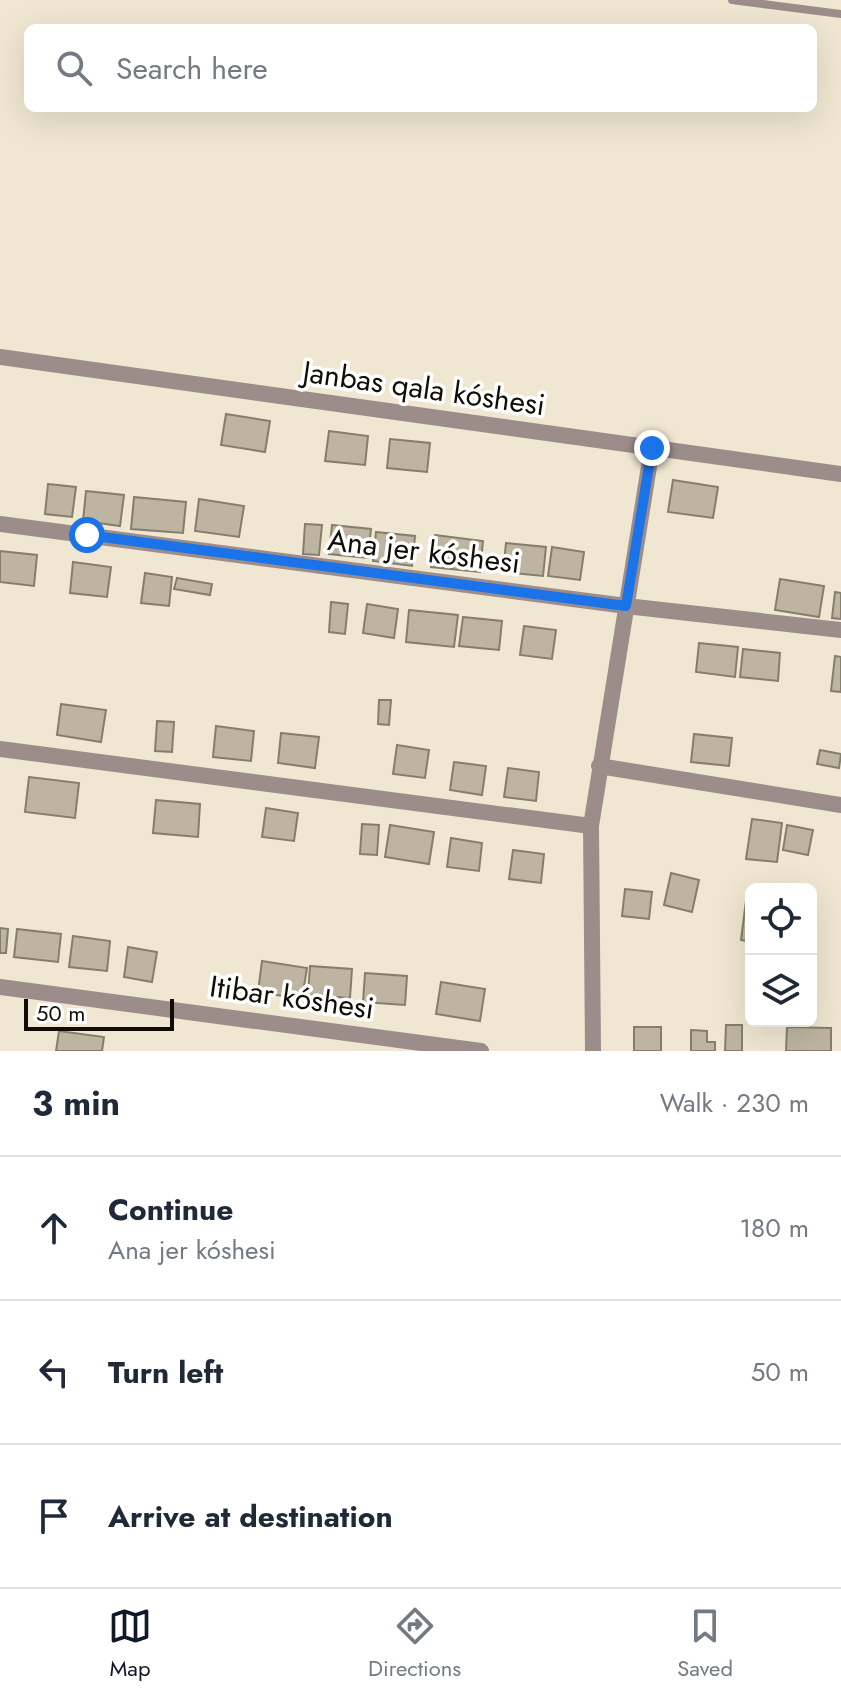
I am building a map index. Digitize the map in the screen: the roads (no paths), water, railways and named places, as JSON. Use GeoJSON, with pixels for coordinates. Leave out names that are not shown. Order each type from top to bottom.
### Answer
{"type":"FeatureCollection","features":[{"type":"Feature","properties":{"kind":"street","name":"Janbas qala kóshesi"},"geometry":{"type":"LineString","coordinates":[[0,357],[841,474]]}},
{"type":"Feature","properties":{"kind":"street"},"geometry":{"type":"LineString","coordinates":[[593,1051],[591,826],[652,448]]}},
{"type":"Feature","properties":{"kind":"street","name":"Ana jer kóshesi"},"geometry":{"type":"LineString","coordinates":[[0,524],[626,606],[841,630]]}},
{"type":"Feature","properties":{"kind":"street"},"geometry":{"type":"LineString","coordinates":[[0,749],[591,826]]}},
{"type":"Feature","properties":{"kind":"street"},"geometry":{"type":"LineString","coordinates":[[599,766],[841,805]]}},
{"type":"Feature","properties":{"kind":"street","name":"Itibar kóshesi"},"geometry":{"type":"LineString","coordinates":[[0,987],[481,1051]]}},
{"type":"Feature","properties":{"kind":"lane"},"geometry":{"type":"LineString","coordinates":[[732,0],[841,14]]}}]}
